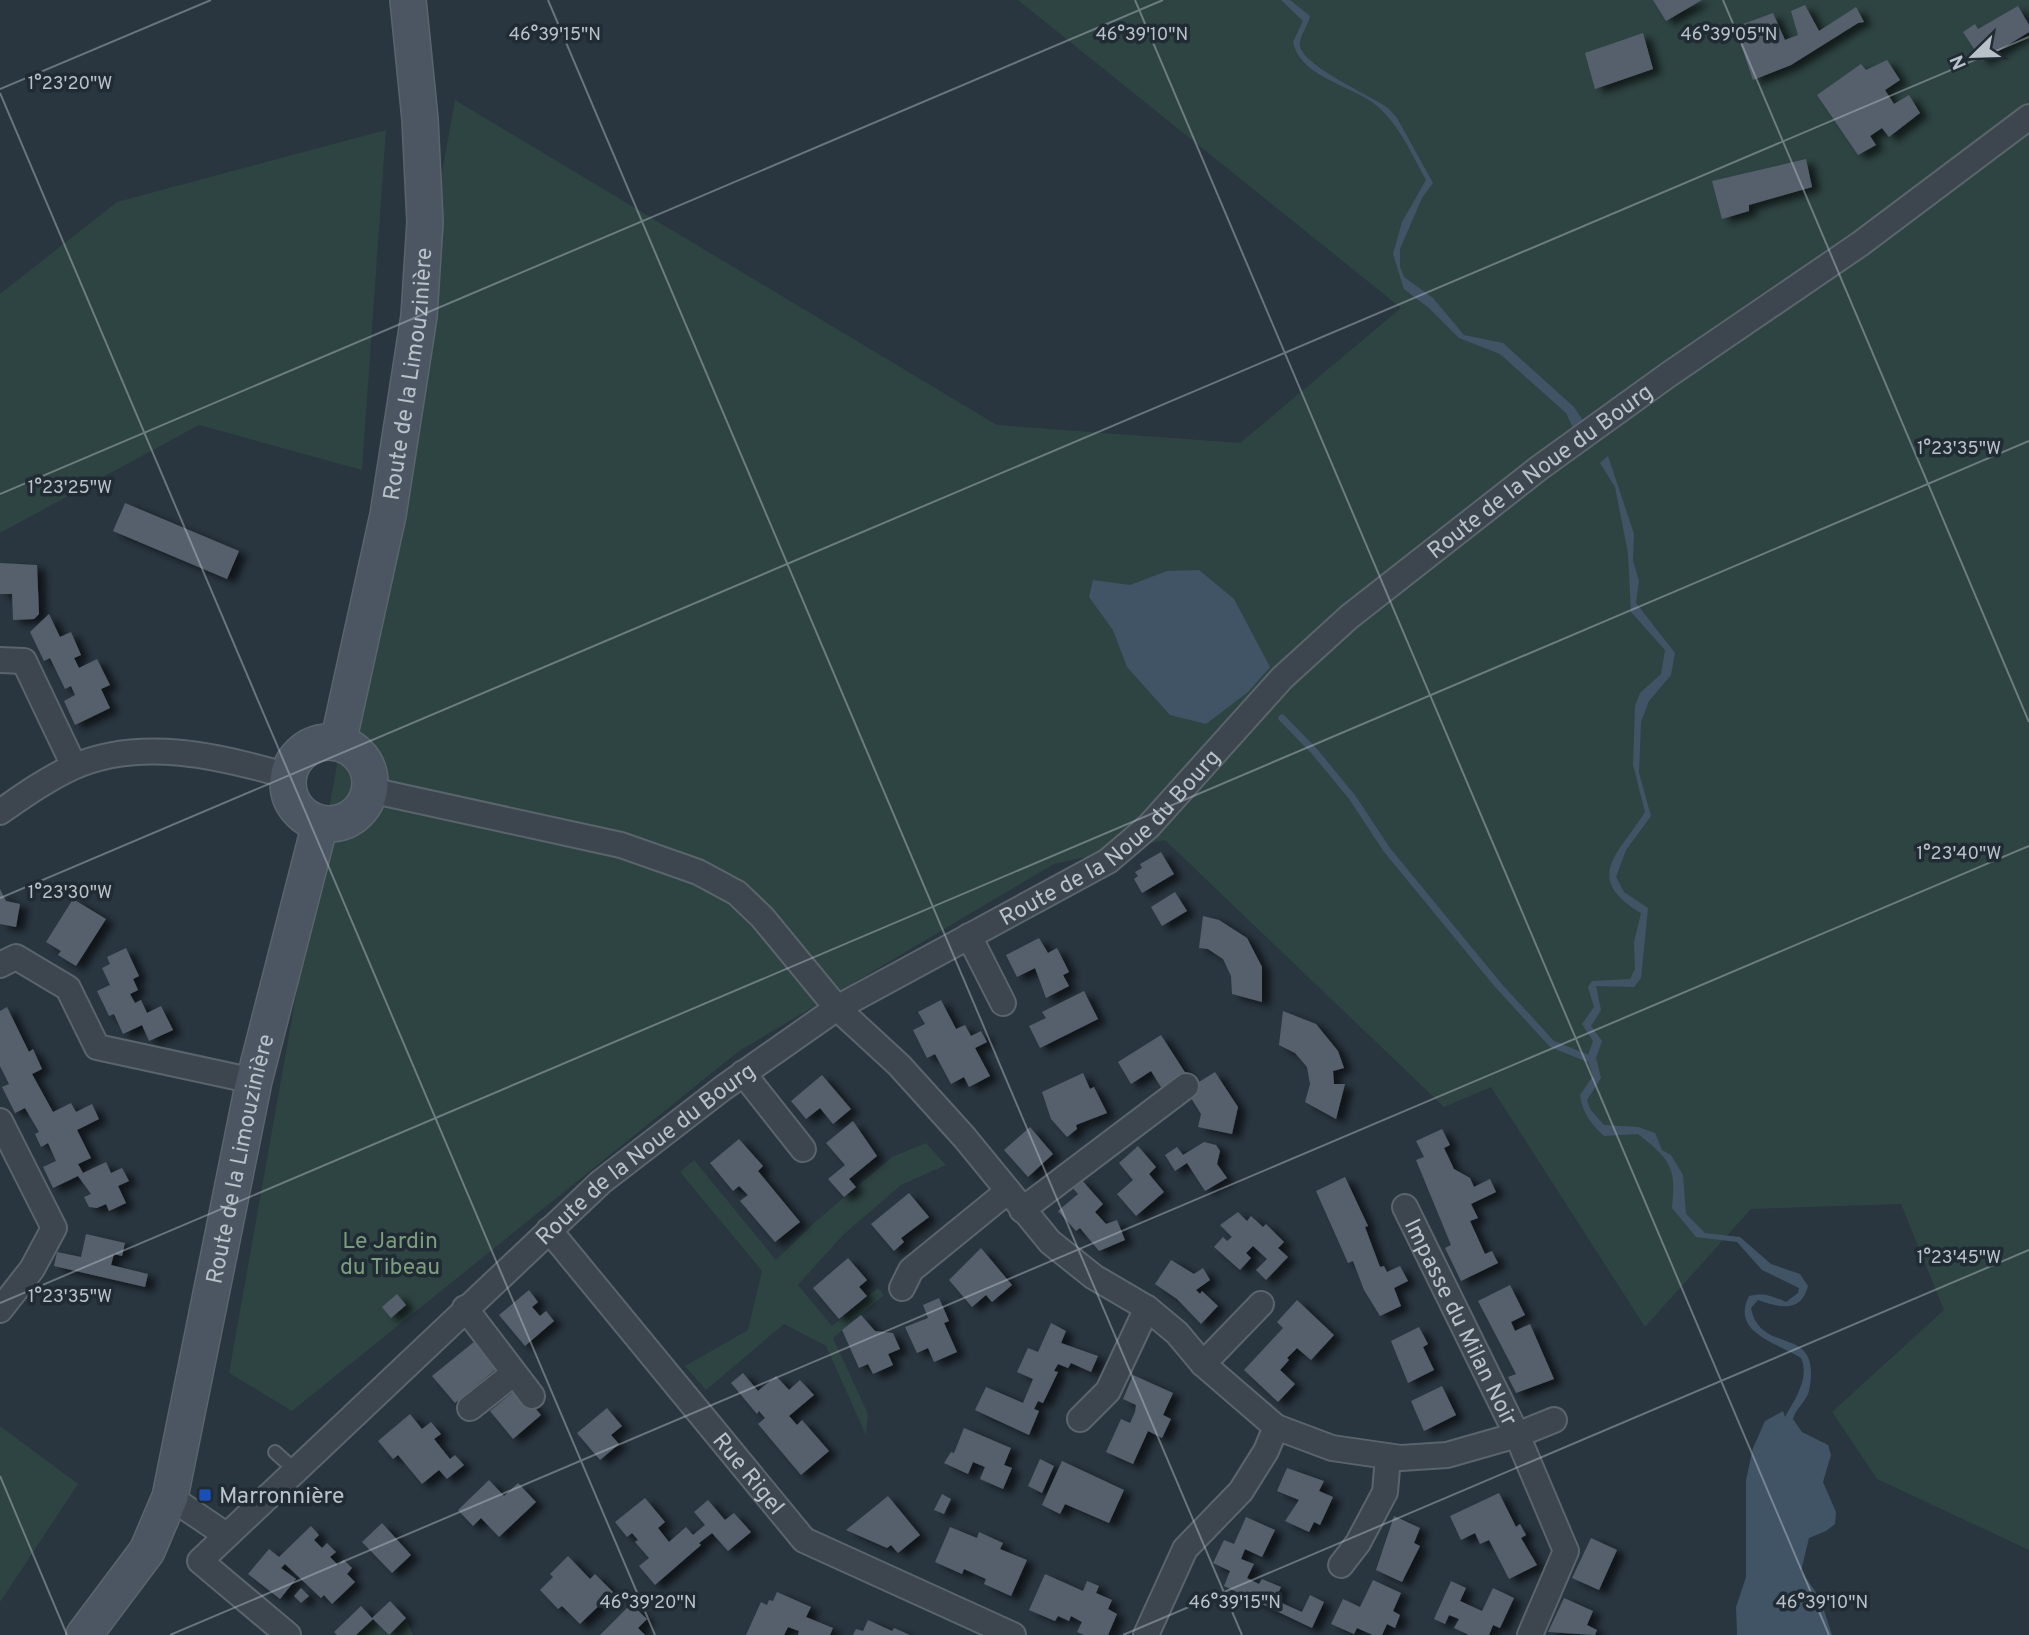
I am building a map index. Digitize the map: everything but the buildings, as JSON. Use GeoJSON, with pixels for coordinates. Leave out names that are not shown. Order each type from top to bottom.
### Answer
{"type":"FeatureCollection","features":[{"type":"Feature","properties":{"kind":"street","name":"Route de la Limouzinière"},"geometry":{"type":"LineString","coordinates":[[338,743],[388,515],[419,316],[425,222],[421,120],[408,0]]}},
{"type":"Feature","properties":{"kind":"street","name":"Route de la Noue du Bourg"},"geometry":{"type":"LineString","coordinates":[[288,1635],[200,1561],[601,1182],[743,1073],[837,1008],[1108,862],[1149,826],[1282,678],[1349,617],[1539,468],[1668,375],[1860,244],[2029,117]]}},
{"type":"Feature","properties":{"kind":"street"},"geometry":{"type":"LineString","coordinates":[[0,660],[23,661],[74,766]]}},
{"type":"Feature","properties":{"kind":"street"},"geometry":{"type":"LineString","coordinates":[[338,743],[352,749],[363,760],[369,774],[370,790],[364,806],[352,818],[337,824],[320,824],[298,811],[291,801],[288,776],[301,753],[312,745],[338,743]]}},
{"type":"Feature","properties":{"kind":"street"},"geometry":{"type":"LineString","coordinates":[[0,812],[30,790],[74,766],[125,753],[191,753],[288,776]]}},
{"type":"Feature","properties":{"kind":"street"},"geometry":{"type":"LineString","coordinates":[[370,790],[621,845],[698,872],[737,893],[762,917],[837,1008],[899,1065],[1050,1242],[1094,1277],[1147,1308],[1177,1333],[1203,1364],[1276,1426],[1332,1448],[1388,1457],[1447,1455],[1517,1435],[1554,1420]]}},
{"type":"Feature","properties":{"kind":"street","name":"Route de la Limouzinière"},"geometry":{"type":"LineString","coordinates":[[84,1635],[147,1551],[170,1497],[254,1082],[320,824]]}},
{"type":"Feature","properties":{"kind":"street"},"geometry":{"type":"LineString","coordinates":[[969,936],[1003,1003]]}},
{"type":"Feature","properties":{"kind":"street"},"geometry":{"type":"LineString","coordinates":[[0,965],[16,957],[68,988],[97,1047],[254,1082]]}},
{"type":"Feature","properties":{"kind":"street"},"geometry":{"type":"LineString","coordinates":[[743,1073],[803,1149]]}},
{"type":"Feature","properties":{"kind":"street"},"geometry":{"type":"LineString","coordinates":[[902,1288],[911,1270],[1185,1086]]}},
{"type":"Feature","properties":{"kind":"street"},"geometry":{"type":"LineString","coordinates":[[0,1121],[54,1228],[32,1269],[0,1310]]}},
{"type":"Feature","properties":{"kind":"street","name":"Impasse du Milan Noir"},"geometry":{"type":"LineString","coordinates":[[1405,1208],[1517,1435],[1566,1551],[1530,1635]]}},
{"type":"Feature","properties":{"kind":"street","name":"Rue Rigel"},"geometry":{"type":"LineString","coordinates":[[549,1230],[804,1540],[1013,1635]]}},
{"type":"Feature","properties":{"kind":"street"},"geometry":{"type":"LineString","coordinates":[[1203,1364],[1261,1304]]}},
{"type":"Feature","properties":{"kind":"street"},"geometry":{"type":"LineString","coordinates":[[465,1308],[532,1396]]}},
{"type":"Feature","properties":{"kind":"street"},"geometry":{"type":"LineString","coordinates":[[1080,1419],[1108,1391],[1147,1308]]}},
{"type":"Feature","properties":{"kind":"street"},"geometry":{"type":"LineString","coordinates":[[470,1408],[513,1374]]}},
{"type":"Feature","properties":{"kind":"street"},"geometry":{"type":"LineString","coordinates":[[1146,1635],[1185,1549],[1241,1490],[1266,1451],[1276,1426]]}},
{"type":"Feature","properties":{"kind":"street"},"geometry":{"type":"LineString","coordinates":[[1341,1565],[1358,1543],[1385,1492],[1388,1457]]}},
{"type":"Feature","properties":{"kind":"street"},"geometry":{"type":"LineString","coordinates":[[170,1497],[226,1535]]}},
{"type":"Feature","properties":{"kind":"lane"},"geometry":{"type":"LineString","coordinates":[[275,1452],[296,1471]]}},
{"type":"Feature","properties":{"kind":"green space","name":"Le Jardin du Tibeau"},"geometry":{"type":"Polygon","coordinates":[[[1018,0],[2029,0],[2029,1550],[1877,1479],[1832,1412],[1944,1310],[1901,1204],[1751,1209],[1645,1327],[1491,1087],[1444,1107],[1165,840],[1054,864],[739,1051],[292,1411],[229,1373],[455,100],[997,425],[1240,443],[1401,308],[1018,0]]]}},
{"type":"Feature","properties":{"kind":"green space"},"geometry":{"type":"Polygon","coordinates":[[[386,130],[362,470],[199,425],[0,533],[0,294],[117,202],[386,130]]]}},
{"type":"Feature","properties":{"kind":"green space"},"geometry":{"type":"Polygon","coordinates":[[[926,1143],[946,1165],[901,1185],[843,1235],[798,1285],[832,1326],[878,1288],[884,1295],[833,1338],[868,1414],[866,1435],[826,1346],[784,1324],[706,1390],[685,1366],[748,1330],[762,1271],[680,1172],[694,1160],[776,1260],[815,1222],[892,1157],[926,1143]]]}},
{"type":"Feature","properties":{"kind":"green space"},"geometry":{"type":"Polygon","coordinates":[[[0,1426],[78,1484],[0,1602],[0,1426]]]}},
{"type":"Feature","properties":{"kind":"green space"},"geometry":{"type":"Polygon","coordinates":[[[406,1618],[413,1635],[389,1635],[406,1618]]]}},
{"type":"Feature","properties":{"kind":"green space"},"geometry":{"type":"Polygon","coordinates":[[[373,1619],[389,1635],[356,1635],[373,1619]]]}},
{"type":"Feature","properties":{"kind":"water"},"geometry":{"type":"Polygon","coordinates":[[[1281,0],[1290,0],[1310,16],[1300,43],[1305,55],[1326,72],[1388,108],[1397,118],[1433,183],[1422,198],[1400,249],[1400,267],[1404,277],[1433,298],[1464,335],[1503,343],[1574,407],[1588,428],[1574,430],[1566,413],[1500,354],[1459,338],[1429,308],[1404,289],[1393,254],[1402,222],[1426,180],[1402,136],[1379,107],[1324,77],[1304,62],[1293,42],[1303,21],[1281,0]]]}},
{"type":"Feature","properties":{"kind":"water"},"geometry":{"type":"Polygon","coordinates":[[[1608,456],[1634,534],[1633,561],[1639,581],[1636,603],[1675,653],[1671,675],[1649,701],[1641,722],[1639,773],[1651,816],[1626,850],[1616,877],[1624,892],[1648,908],[1641,978],[1634,987],[1596,986],[1601,1010],[1591,1026],[1602,1041],[1596,1058],[1601,1078],[1587,1100],[1590,1109],[1604,1125],[1638,1127],[1655,1133],[1662,1150],[1671,1155],[1683,1175],[1686,1214],[1705,1233],[1740,1237],[1771,1264],[1800,1274],[1808,1286],[1805,1295],[1795,1304],[1782,1306],[1758,1300],[1751,1308],[1757,1323],[1766,1332],[1799,1347],[1807,1356],[1811,1369],[1809,1391],[1793,1419],[1802,1432],[1828,1445],[1831,1455],[1823,1482],[1836,1512],[1835,1524],[1809,1538],[1801,1571],[1820,1598],[1832,1635],[1737,1635],[1736,1607],[1746,1577],[1746,1480],[1753,1448],[1765,1421],[1783,1411],[1785,1417],[1797,1396],[1804,1373],[1801,1358],[1769,1342],[1751,1328],[1745,1309],[1749,1296],[1768,1295],[1786,1302],[1798,1293],[1799,1288],[1762,1270],[1737,1242],[1696,1237],[1672,1208],[1672,1174],[1665,1159],[1638,1134],[1604,1136],[1588,1117],[1581,1101],[1580,1095],[1593,1076],[1587,1058],[1593,1041],[1582,1024],[1594,1007],[1588,987],[1592,981],[1630,979],[1635,969],[1634,942],[1641,913],[1613,889],[1609,877],[1616,854],[1645,812],[1633,765],[1635,706],[1640,693],[1661,674],[1665,650],[1631,612],[1628,553],[1615,487],[1600,463],[1608,456]]]}},
{"type":"Feature","properties":{"kind":"water"},"geometry":{"type":"Polygon","coordinates":[[[1199,570],[1234,599],[1270,667],[1248,692],[1206,724],[1170,715],[1127,667],[1113,630],[1089,597],[1093,580],[1130,585],[1167,571],[1199,570]]]}},
{"type":"Feature","properties":{"kind":"waterway"},"geometry":{"type":"LineString","coordinates":[[1282,718],[1315,752],[1352,797],[1387,850],[1498,985],[1552,1044],[1587,1058]]}},
{"type":"Feature","properties":{"kind":"place","name":"Marronnière"},"geometry":{"type":"Point","coordinates":[205,1495]}}]}
